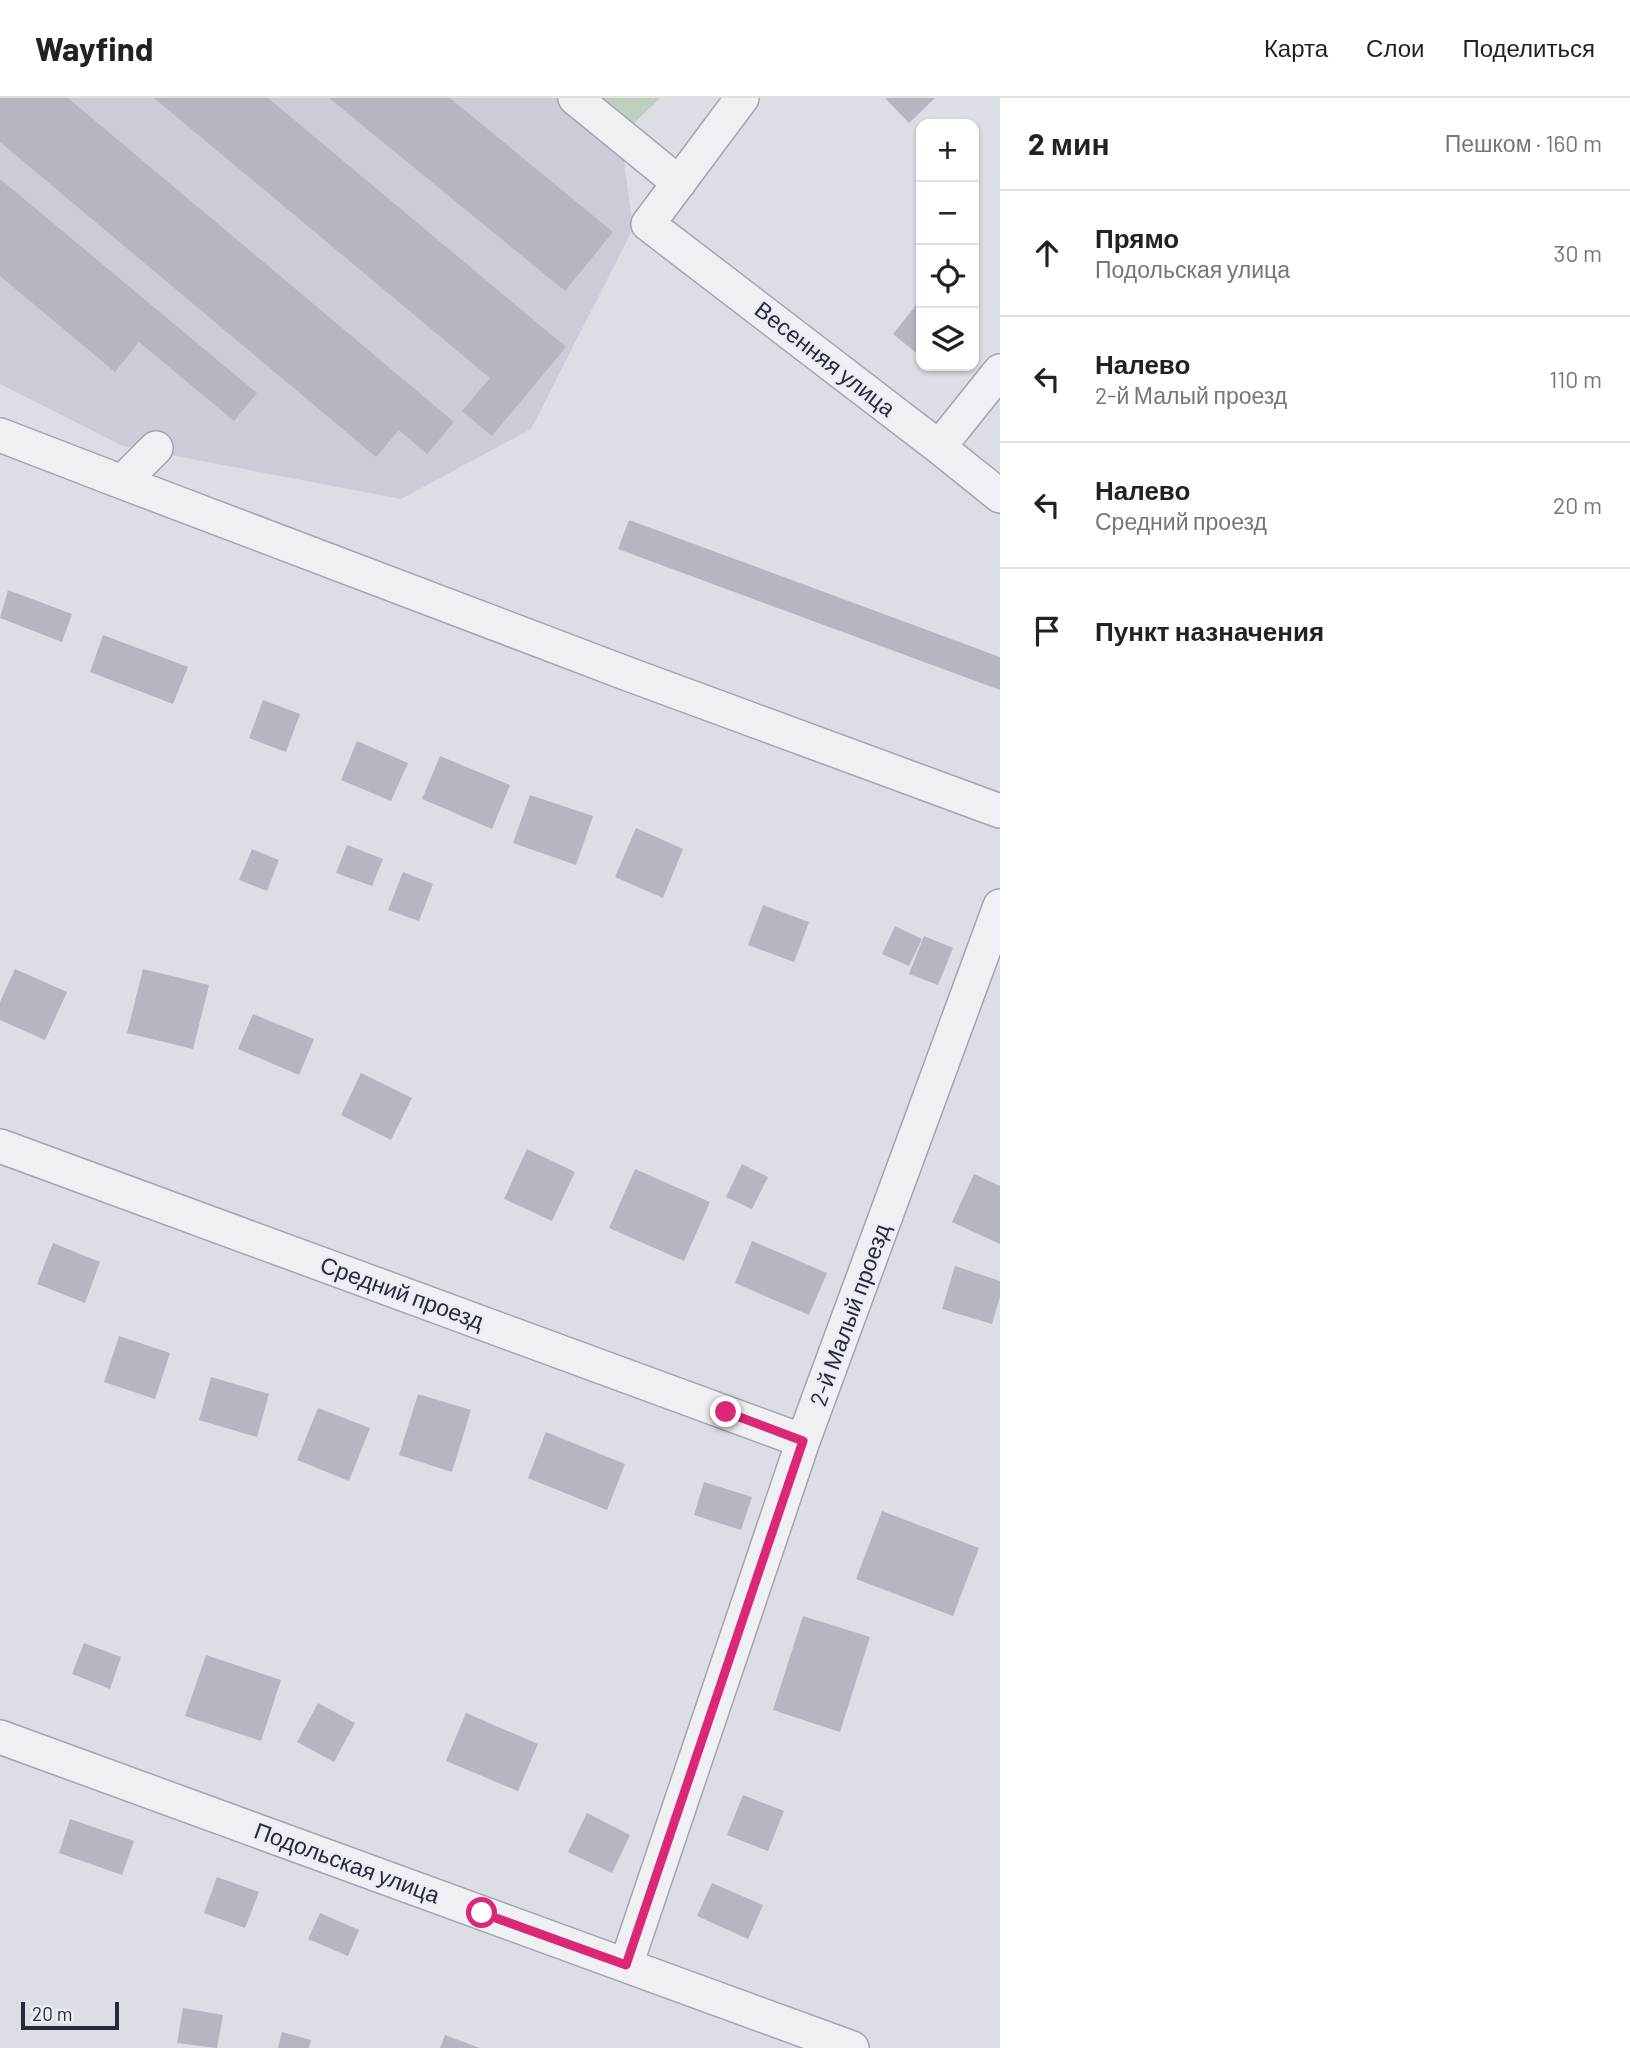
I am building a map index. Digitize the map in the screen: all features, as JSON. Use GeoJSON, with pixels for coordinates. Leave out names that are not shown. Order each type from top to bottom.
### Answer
{"type":"FeatureCollection","features":[{"type":"Feature","properties":{"kind":"street"},"geometry":{"type":"LineString","coordinates":[[575,98],[679,183],[742,98]]}},
{"type":"Feature","properties":{"kind":"street","name":"Весенняя улица"},"geometry":{"type":"LineString","coordinates":[[679,183],[648,223],[1000,496]]}},
{"type":"Feature","properties":{"kind":"street"},"geometry":{"type":"LineString","coordinates":[[939,447],[1000,371]]}},
{"type":"Feature","properties":{"kind":"street"},"geometry":{"type":"LineString","coordinates":[[0,435],[628,674],[1000,811]]}},
{"type":"Feature","properties":{"kind":"street"},"geometry":{"type":"LineString","coordinates":[[122,482],[156,448]]}},
{"type":"Feature","properties":{"kind":"street","name":"2-й Малый проезд"},"geometry":{"type":"LineString","coordinates":[[626,1965],[803,1441],[1000,905]]}},
{"type":"Feature","properties":{"kind":"street","name":"Средний проезд"},"geometry":{"type":"LineString","coordinates":[[0,1146],[803,1441]]}},
{"type":"Feature","properties":{"kind":"street","name":"Подольская улица"},"geometry":{"type":"LineString","coordinates":[[0,1737],[852,2048]]}},
{"type":"Feature","properties":{"kind":"shaded area"},"geometry":{"type":"Polygon","coordinates":[[[0,98],[571,98],[621,139],[633,229],[531,429],[401,499],[123,446],[0,384],[0,98]]]}},
{"type":"Feature","properties":{"kind":"green space"},"geometry":{"type":"Polygon","coordinates":[[[596,98],[660,98],[631,126],[596,98]]]}},
{"type":"Feature","properties":{"kind":"building"},"geometry":{"type":"Polygon","coordinates":[[[0,98],[68,98],[454,422],[427,454],[399,430],[376,457],[0,142],[0,98]]]}},
{"type":"Feature","properties":{"kind":"building"},"geometry":{"type":"Polygon","coordinates":[[[154,98],[268,98],[566,347],[492,436],[462,411],[490,378],[154,98]]]}},
{"type":"Feature","properties":{"kind":"building"},"geometry":{"type":"Polygon","coordinates":[[[329,98],[450,98],[613,232],[565,291],[329,98]]]}},
{"type":"Feature","properties":{"kind":"building"},"geometry":{"type":"Polygon","coordinates":[[[885,98],[935,98],[909,123],[885,98]]]}},
{"type":"Feature","properties":{"kind":"building"},"geometry":{"type":"Polygon","coordinates":[[[0,179],[257,393],[234,421],[139,342],[115,372],[0,276],[0,179]]]}},
{"type":"Feature","properties":{"kind":"building"},"geometry":{"type":"Polygon","coordinates":[[[916,305],[916,353],[893,334],[916,305]]]}},
{"type":"Feature","properties":{"kind":"building"},"geometry":{"type":"Polygon","coordinates":[[[629,520],[1000,657],[1000,690],[618,549],[629,520]]]}},
{"type":"Feature","properties":{"kind":"building"},"geometry":{"type":"Polygon","coordinates":[[[8,590],[72,614],[62,642],[0,618],[8,590]]]}},
{"type":"Feature","properties":{"kind":"building"},"geometry":{"type":"Polygon","coordinates":[[[103,635],[188,667],[173,704],[90,672],[103,635]]]}},
{"type":"Feature","properties":{"kind":"building"},"geometry":{"type":"Polygon","coordinates":[[[263,700],[300,714],[286,752],[249,738],[263,700]]]}},
{"type":"Feature","properties":{"kind":"building"},"geometry":{"type":"Polygon","coordinates":[[[357,741],[408,763],[391,801],[341,780],[357,741]]]}},
{"type":"Feature","properties":{"kind":"building"},"geometry":{"type":"Polygon","coordinates":[[[440,756],[510,785],[492,829],[422,799],[440,756]]]}},
{"type":"Feature","properties":{"kind":"building"},"geometry":{"type":"Polygon","coordinates":[[[530,795],[593,816],[576,865],[513,843],[530,795]]]}},
{"type":"Feature","properties":{"kind":"building"},"geometry":{"type":"Polygon","coordinates":[[[636,828],[683,849],[663,898],[615,877],[636,828]]]}},
{"type":"Feature","properties":{"kind":"building"},"geometry":{"type":"Polygon","coordinates":[[[347,845],[383,859],[372,886],[336,873],[347,845]]]}},
{"type":"Feature","properties":{"kind":"building"},"geometry":{"type":"Polygon","coordinates":[[[252,849],[279,860],[267,891],[239,880],[252,849]]]}},
{"type":"Feature","properties":{"kind":"building"},"geometry":{"type":"Polygon","coordinates":[[[403,872],[433,884],[419,921],[388,910],[403,872]]]}},
{"type":"Feature","properties":{"kind":"building"},"geometry":{"type":"Polygon","coordinates":[[[763,905],[809,922],[794,962],[748,945],[763,905]]]}},
{"type":"Feature","properties":{"kind":"building"},"geometry":{"type":"Polygon","coordinates":[[[895,926],[922,939],[909,966],[882,954],[895,926]]]}},
{"type":"Feature","properties":{"kind":"building"},"geometry":{"type":"Polygon","coordinates":[[[924,936],[953,948],[938,985],[909,974],[924,936]]]}},
{"type":"Feature","properties":{"kind":"building"},"geometry":{"type":"Polygon","coordinates":[[[15,969],[67,992],[45,1040],[0,1020],[0,1002],[15,969]]]}},
{"type":"Feature","properties":{"kind":"building"},"geometry":{"type":"Polygon","coordinates":[[[143,969],[209,985],[193,1049],[127,1033],[143,969]]]}},
{"type":"Feature","properties":{"kind":"building"},"geometry":{"type":"Polygon","coordinates":[[[253,1014],[314,1039],[299,1075],[238,1049],[253,1014]]]}},
{"type":"Feature","properties":{"kind":"building"},"geometry":{"type":"Polygon","coordinates":[[[361,1073],[412,1098],[391,1140],[341,1115],[361,1073]]]}},
{"type":"Feature","properties":{"kind":"building"},"geometry":{"type":"Polygon","coordinates":[[[527,1149],[575,1172],[552,1221],[504,1199],[527,1149]]]}},
{"type":"Feature","properties":{"kind":"building"},"geometry":{"type":"Polygon","coordinates":[[[742,1164],[768,1177],[752,1209],[726,1197],[742,1164]]]}},
{"type":"Feature","properties":{"kind":"building"},"geometry":{"type":"Polygon","coordinates":[[[635,1169],[710,1202],[684,1261],[609,1228],[635,1169]]]}},
{"type":"Feature","properties":{"kind":"building"},"geometry":{"type":"Polygon","coordinates":[[[974,1174],[1000,1186],[1000,1244],[952,1222],[974,1174]]]}},
{"type":"Feature","properties":{"kind":"building"},"geometry":{"type":"Polygon","coordinates":[[[752,1241],[827,1273],[809,1315],[735,1283],[752,1241]]]}},
{"type":"Feature","properties":{"kind":"building"},"geometry":{"type":"Polygon","coordinates":[[[53,1243],[100,1262],[85,1303],[37,1284],[53,1243]]]}},
{"type":"Feature","properties":{"kind":"building"},"geometry":{"type":"Polygon","coordinates":[[[955,1266],[1000,1281],[1000,1297],[992,1324],[942,1309],[955,1266]]]}},
{"type":"Feature","properties":{"kind":"building"},"geometry":{"type":"Polygon","coordinates":[[[119,1336],[170,1353],[155,1399],[104,1382],[119,1336]]]}},
{"type":"Feature","properties":{"kind":"building"},"geometry":{"type":"Polygon","coordinates":[[[211,1377],[269,1394],[257,1437],[199,1420],[211,1377]]]}},
{"type":"Feature","properties":{"kind":"building"},"geometry":{"type":"Polygon","coordinates":[[[418,1394],[471,1410],[452,1472],[399,1455],[418,1394]]]}},
{"type":"Feature","properties":{"kind":"building"},"geometry":{"type":"Polygon","coordinates":[[[318,1408],[370,1428],[349,1481],[297,1460],[318,1408]]]}},
{"type":"Feature","properties":{"kind":"building"},"geometry":{"type":"Polygon","coordinates":[[[546,1432],[625,1464],[607,1510],[528,1478],[546,1432]]]}},
{"type":"Feature","properties":{"kind":"building"},"geometry":{"type":"Polygon","coordinates":[[[704,1482],[752,1497],[741,1530],[694,1515],[704,1482]]]}},
{"type":"Feature","properties":{"kind":"building"},"geometry":{"type":"Polygon","coordinates":[[[882,1511],[979,1548],[953,1616],[856,1579],[882,1511]]]}},
{"type":"Feature","properties":{"kind":"building"},"geometry":{"type":"Polygon","coordinates":[[[803,1616],[870,1637],[840,1732],[773,1710],[803,1616]]]}},
{"type":"Feature","properties":{"kind":"building"},"geometry":{"type":"Polygon","coordinates":[[[84,1643],[121,1657],[110,1689],[72,1674],[84,1643]]]}},
{"type":"Feature","properties":{"kind":"building"},"geometry":{"type":"Polygon","coordinates":[[[206,1655],[281,1680],[261,1741],[185,1716],[206,1655]]]}},
{"type":"Feature","properties":{"kind":"building"},"geometry":{"type":"Polygon","coordinates":[[[318,1703],[355,1723],[334,1762],[297,1742],[318,1703]]]}},
{"type":"Feature","properties":{"kind":"building"},"geometry":{"type":"Polygon","coordinates":[[[466,1713],[538,1744],[518,1791],[446,1761],[466,1713]]]}},
{"type":"Feature","properties":{"kind":"building"},"geometry":{"type":"Polygon","coordinates":[[[743,1795],[784,1811],[768,1851],[727,1835],[743,1795]]]}},
{"type":"Feature","properties":{"kind":"building"},"geometry":{"type":"Polygon","coordinates":[[[587,1813],[630,1835],[612,1873],[568,1852],[587,1813]]]}},
{"type":"Feature","properties":{"kind":"building"},"geometry":{"type":"Polygon","coordinates":[[[70,1819],[134,1841],[122,1875],[59,1853],[70,1819]]]}},
{"type":"Feature","properties":{"kind":"building"},"geometry":{"type":"Polygon","coordinates":[[[217,1877],[259,1892],[245,1928],[204,1913],[217,1877]]]}},
{"type":"Feature","properties":{"kind":"building"},"geometry":{"type":"Polygon","coordinates":[[[712,1883],[763,1905],[748,1939],[697,1916],[712,1883]]]}},
{"type":"Feature","properties":{"kind":"building"},"geometry":{"type":"Polygon","coordinates":[[[320,1913],[359,1930],[348,1956],[308,1939],[320,1913]]]}},
{"type":"Feature","properties":{"kind":"building"},"geometry":{"type":"Polygon","coordinates":[[[183,2008],[223,2015],[217,2048],[177,2043],[183,2008]]]}},
{"type":"Feature","properties":{"kind":"building"},"geometry":{"type":"Polygon","coordinates":[[[282,2032],[311,2040],[309,2048],[278,2048],[282,2032]]]}},
{"type":"Feature","properties":{"kind":"building"},"geometry":{"type":"Polygon","coordinates":[[[445,2035],[480,2048],[440,2048],[445,2035]]]}},
{"type":"Feature","properties":{"kind":"route"},"geometry":{"type":"LineString","coordinates":[[482,1913],[626,1965],[803,1441],[726,1412]]}}]}
